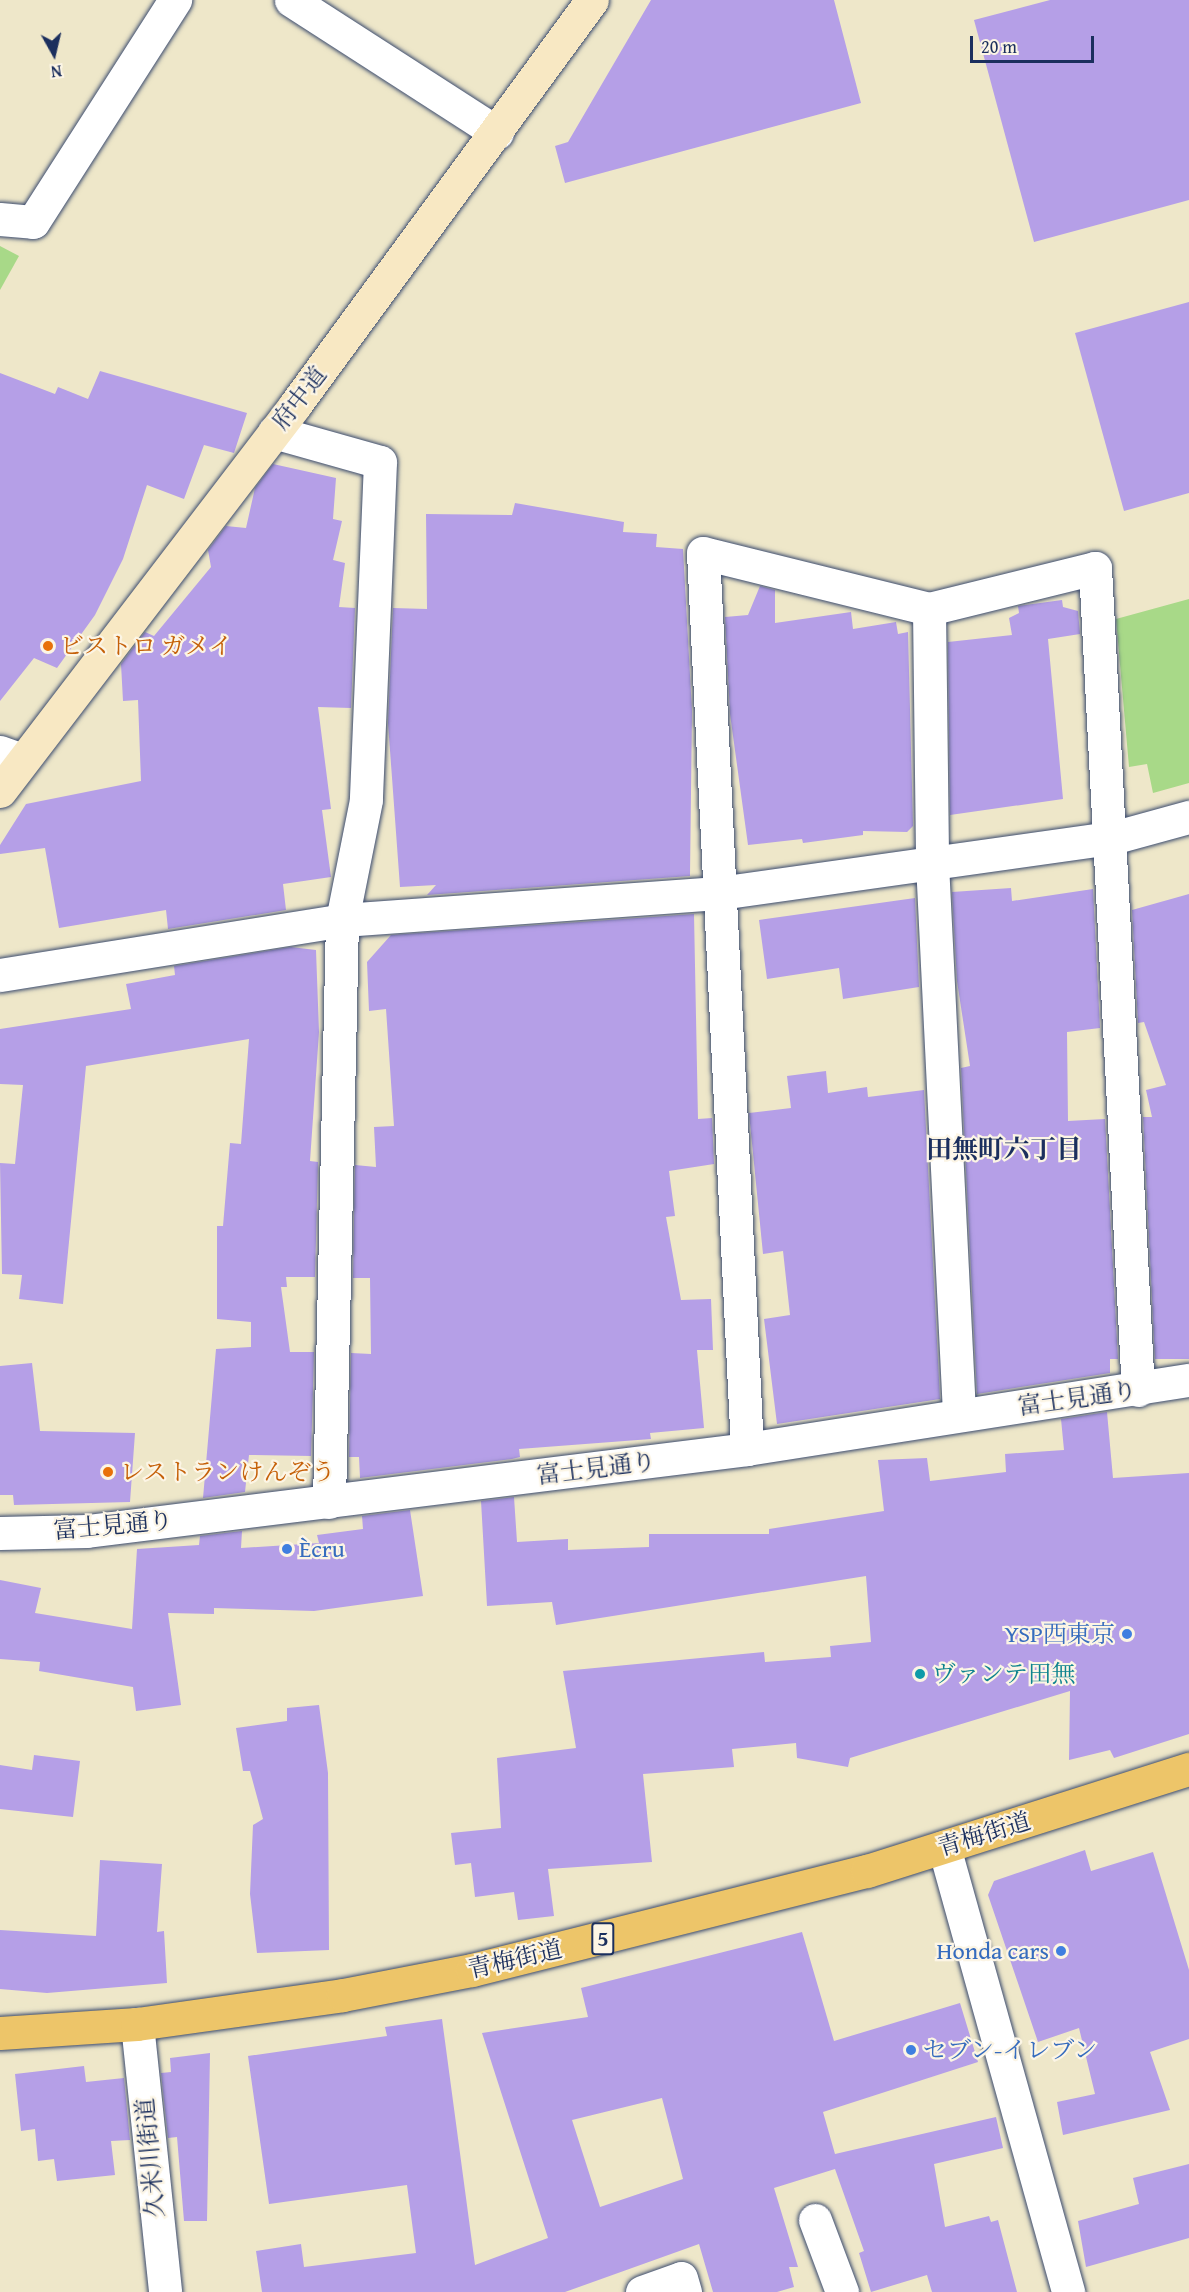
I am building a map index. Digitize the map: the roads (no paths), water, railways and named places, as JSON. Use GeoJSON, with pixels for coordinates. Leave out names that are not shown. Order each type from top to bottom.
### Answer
{"type":"FeatureCollection","features":[{"type":"Feature","properties":{"kind":"main road","name":"青梅街道"},"geometry":{"type":"LineString","coordinates":[[0,2033],[137,2024],[343,1995],[472,1970],[698,1917],[944,1847],[1189,1769]]}},
{"type":"Feature","properties":{"kind":"street"},"geometry":{"type":"LineString","coordinates":[[0,219],[33,222],[176,0]]}},
{"type":"Feature","properties":{"kind":"street"},"geometry":{"type":"LineString","coordinates":[[291,0],[497,134]]}},
{"type":"Feature","properties":{"kind":"street","name":"府中道"},"geometry":{"type":"LineString","coordinates":[[0,791],[10,756],[274,432],[497,134],[592,0]]}},
{"type":"Feature","properties":{"kind":"street"},"geometry":{"type":"LineString","coordinates":[[274,432],[380,462],[366,800],[342,920],[329,1502]]}},
{"type":"Feature","properties":{"kind":"street"},"geometry":{"type":"LineString","coordinates":[[747,1449],[703,553],[929,609],[1095,568],[1112,838],[1138,1390]]}},
{"type":"Feature","properties":{"kind":"street"},"geometry":{"type":"LineString","coordinates":[[929,609],[932,863],[959,1413]]}},
{"type":"Feature","properties":{"kind":"street"},"geometry":{"type":"LineString","coordinates":[[0,975],[342,920],[719,893],[1112,838],[1189,817]]}},
{"type":"Feature","properties":{"kind":"street","name":"富士見通り"},"geometry":{"type":"LineString","coordinates":[[0,1533],[87,1531],[747,1449],[959,1413],[1138,1390],[1189,1380]]}},
{"type":"Feature","properties":{"kind":"street"},"geometry":{"type":"LineString","coordinates":[[944,1847],[1068,2292]]}},
{"type":"Feature","properties":{"kind":"street","name":"久米川街道"},"geometry":{"type":"LineString","coordinates":[[137,2024],[165,2292]]}},
{"type":"Feature","properties":{"kind":"street"},"geometry":{"type":"LineString","coordinates":[[815,2220],[842,2292]]}},
{"type":"Feature","properties":{"kind":"street"},"geometry":{"type":"LineString","coordinates":[[642,2292],[681,2278],[685,2292]]}},
{"type":"Feature","properties":{"kind":"place","name":"ビストロ ガメイ"},"geometry":{"type":"Point","coordinates":[48,646]}},
{"type":"Feature","properties":{"kind":"place","name":"レストランけんぞう"},"geometry":{"type":"Point","coordinates":[108,1472]}},
{"type":"Feature","properties":{"kind":"place","name":"Ècru"},"geometry":{"type":"Point","coordinates":[287,1549]}},
{"type":"Feature","properties":{"kind":"place","name":"YSP西東京"},"geometry":{"type":"Point","coordinates":[1127,1634]}},
{"type":"Feature","properties":{"kind":"place","name":"ヴァンテ田無"},"geometry":{"type":"Point","coordinates":[920,1674]}},
{"type":"Feature","properties":{"kind":"place","name":"Honda cars"},"geometry":{"type":"Point","coordinates":[1061,1951]}},
{"type":"Feature","properties":{"kind":"place","name":"セブン-イレブン"},"geometry":{"type":"Point","coordinates":[911,2050]}},
{"type":"Feature","properties":{"kind":"district","name":"田無町六丁目"},"geometry":{"type":"Point","coordinates":[1004,1149]}}]}
